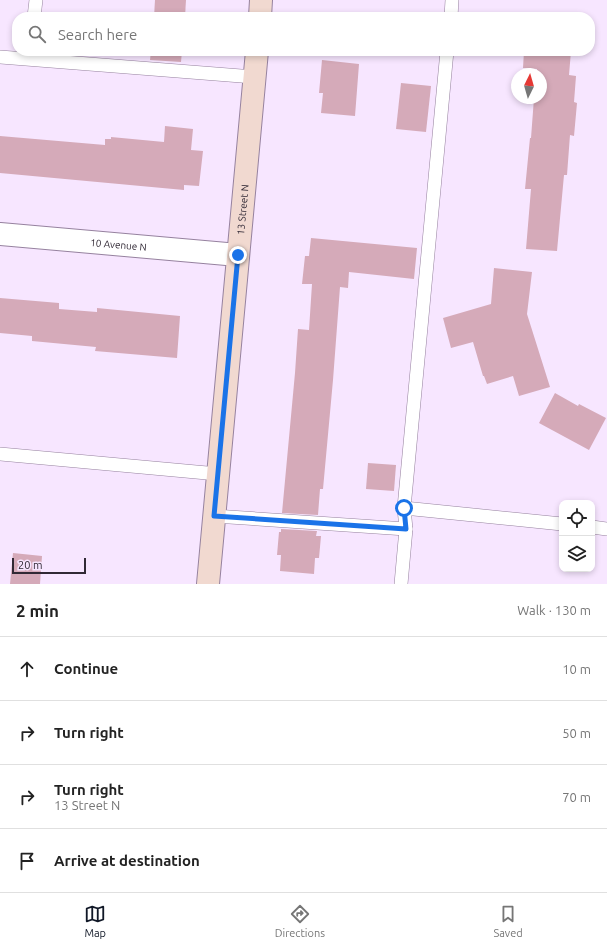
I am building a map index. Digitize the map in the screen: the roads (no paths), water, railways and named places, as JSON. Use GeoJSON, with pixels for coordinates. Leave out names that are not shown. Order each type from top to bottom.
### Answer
{"type":"FeatureCollection","features":[{"type":"Feature","properties":{"kind":"street"},"geometry":{"type":"LineString","coordinates":[[260,12],[261,0]]}},
{"type":"Feature","properties":{"kind":"street","name":"13 Street N"},"geometry":{"type":"LineString","coordinates":[[208,584],[256,56]]}},
{"type":"Feature","properties":{"kind":"street","name":"10 Avenue N"},"geometry":{"type":"LineString","coordinates":[[0,234],[238,255]]}},
{"type":"Feature","properties":{"kind":"lane"},"geometry":{"type":"LineString","coordinates":[[35,12],[36,0]]}},
{"type":"Feature","properties":{"kind":"lane"},"geometry":{"type":"LineString","coordinates":[[451,12],[452,0]]}},
{"type":"Feature","properties":{"kind":"lane"},"geometry":{"type":"LineString","coordinates":[[0,57],[16,56]]}},
{"type":"Feature","properties":{"kind":"lane"},"geometry":{"type":"LineString","coordinates":[[41,56],[254,77]]}},
{"type":"Feature","properties":{"kind":"lane"},"geometry":{"type":"LineString","coordinates":[[400,584],[406,529],[404,508],[448,56]]}},
{"type":"Feature","properties":{"kind":"lane"},"geometry":{"type":"LineString","coordinates":[[0,454],[218,474]]}},
{"type":"Feature","properties":{"kind":"lane"},"geometry":{"type":"LineString","coordinates":[[404,508],[559,524]]}},
{"type":"Feature","properties":{"kind":"lane"},"geometry":{"type":"LineString","coordinates":[[214,516],[406,529]]}},
{"type":"Feature","properties":{"kind":"lane"},"geometry":{"type":"LineString","coordinates":[[595,527],[607,529]]}}]}
